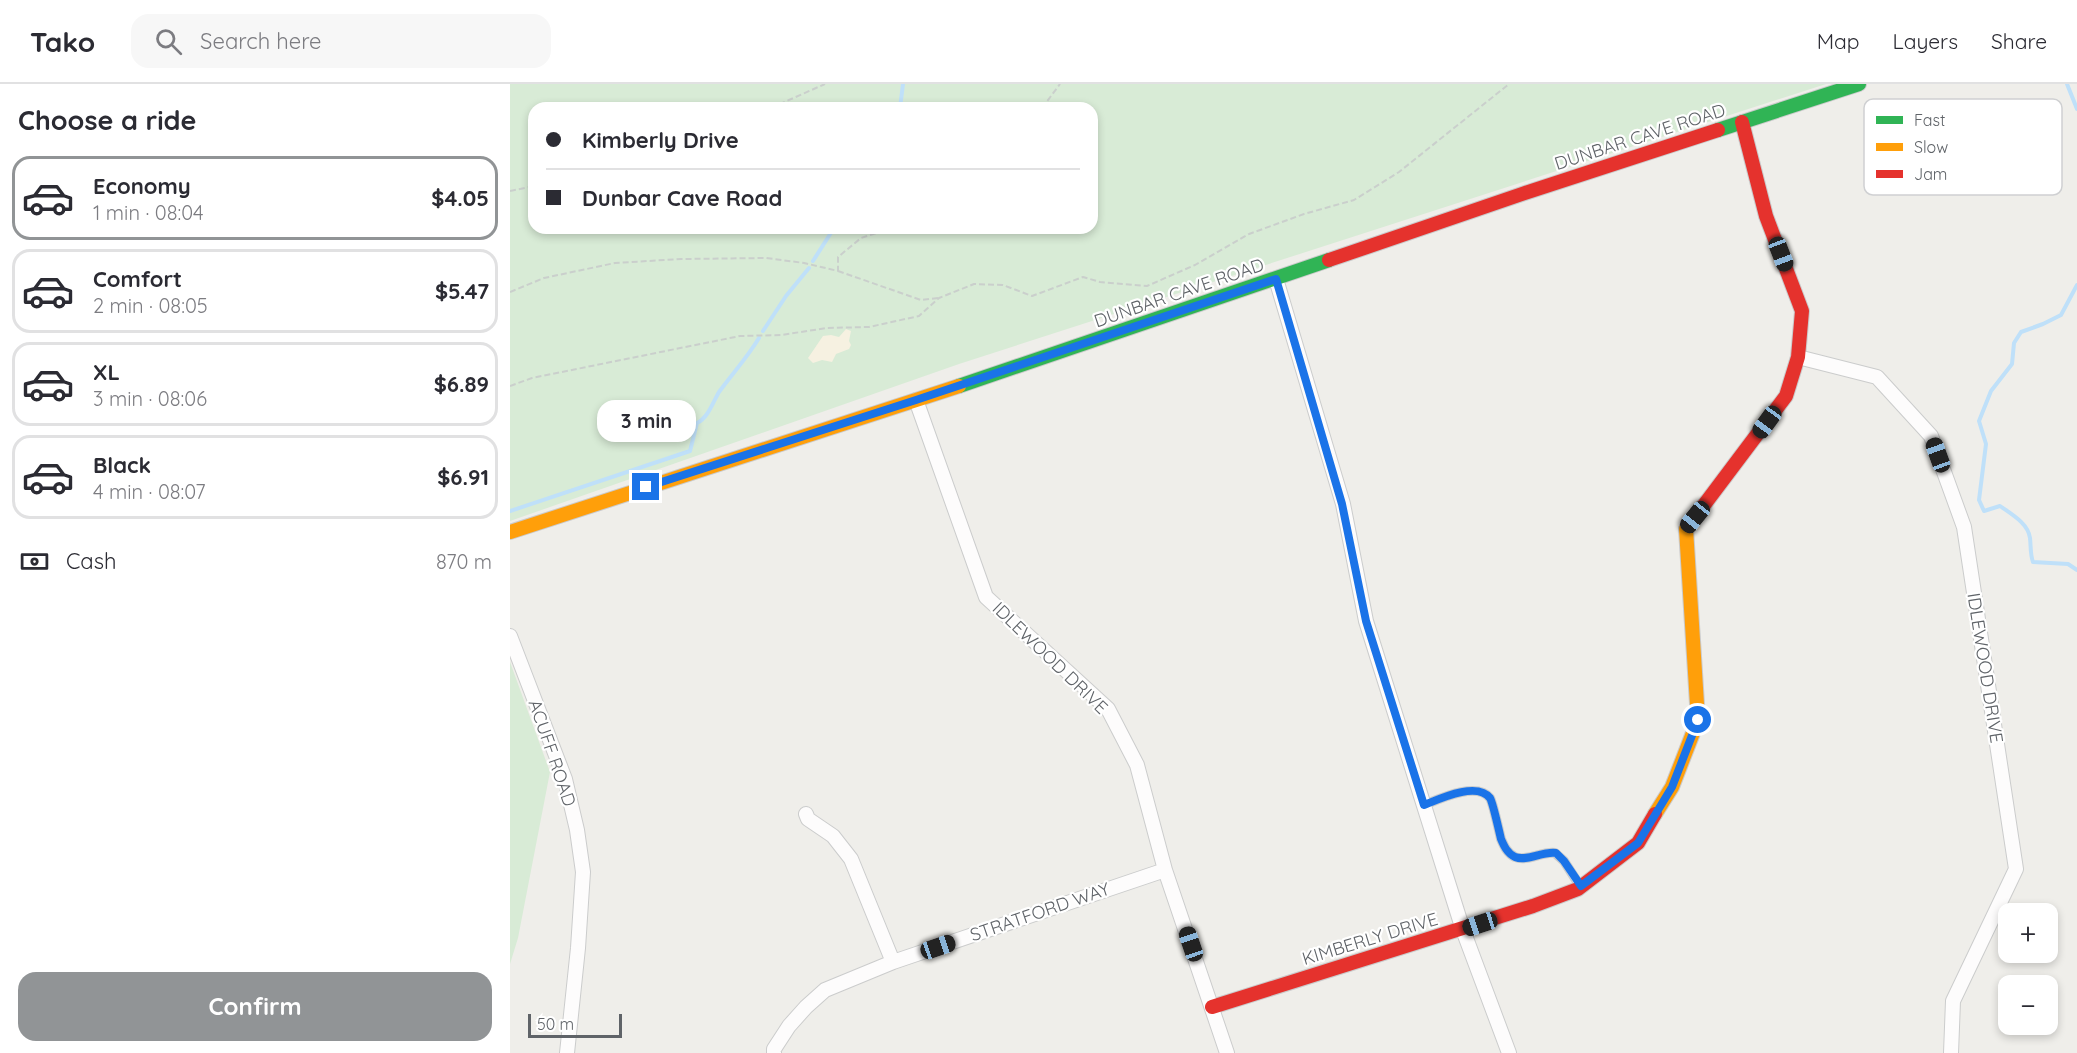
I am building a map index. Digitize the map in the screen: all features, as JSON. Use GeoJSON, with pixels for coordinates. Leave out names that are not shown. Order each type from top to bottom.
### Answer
{"type":"FeatureCollection","features":[{"type":"Feature","properties":{"kind":"main road","name":"DUNBAR CAVE ROAD"},"geometry":{"type":"LineString","coordinates":[[510,532],[916,400],[1522,194],[1859,84]]}},
{"type":"Feature","properties":{"kind":"main road","name":"KIMBERLY DRIVE"},"geometry":{"type":"LineString","coordinates":[[1212,1007],[1463,930],[1533,906],[1581,886],[1638,843],[1672,787],[1698,720],[1686,529],[1786,396],[1797,357],[1802,311],[1766,216],[1742,122]]}},
{"type":"Feature","properties":{"kind":"street"},"geometry":{"type":"LineString","coordinates":[[1276,279],[1342,504],[1366,621],[1463,930],[1509,1053]]}},
{"type":"Feature","properties":{"kind":"street","name":"IDLEWOOD DRIVE"},"geometry":{"type":"LineString","coordinates":[[1797,357],[1876,377],[1931,436],[1964,527],[2016,869],[1953,1001],[1951,1053]]}},
{"type":"Feature","properties":{"kind":"street","name":"IDLEWOOD DRIVE"},"geometry":{"type":"LineString","coordinates":[[916,400],[986,597],[1108,709],[1137,765],[1165,870],[1227,1053]]}},
{"type":"Feature","properties":{"kind":"street","name":"ACUFF ROAD"},"geometry":{"type":"LineString","coordinates":[[510,636],[565,779],[577,830],[583,872],[567,1053]]}},
{"type":"Feature","properties":{"kind":"street"},"geometry":{"type":"LineString","coordinates":[[806,814],[808,819],[833,836],[851,859],[893,962]]}},
{"type":"Feature","properties":{"kind":"street","name":"STRATFORD WAY"},"geometry":{"type":"LineString","coordinates":[[774,1053],[774,1049],[789,1026],[825,990],[893,962],[1165,870]]}},
{"type":"Feature","properties":{"kind":"lane"},"geometry":{"type":"LineString","coordinates":[[1424,805],[1457,793],[1474,790],[1484,794],[1491,799],[1503,844],[1509,854],[1522,859],[1541,853],[1556,853],[1581,886]]}},
{"type":"Feature","properties":{"kind":"path"},"geometry":{"type":"LineString","coordinates":[[784,102],[825,84]]}},
{"type":"Feature","properties":{"kind":"path"},"geometry":{"type":"LineString","coordinates":[[1046,102],[1060,84]]}},
{"type":"Feature","properties":{"kind":"path"},"geometry":{"type":"LineString","coordinates":[[510,292],[544,278],[615,263],[681,259],[766,258],[804,262],[838,271],[921,300],[939,298],[974,284],[1003,285],[1032,296],[1083,277],[1100,282],[1147,286],[1195,265],[1249,234],[1304,214],[1354,200],[1399,172],[1509,84]]}},
{"type":"Feature","properties":{"kind":"path"},"geometry":{"type":"LineString","coordinates":[[510,191],[528,187]]}},
{"type":"Feature","properties":{"kind":"path"},"geometry":{"type":"LineString","coordinates":[[838,271],[838,257],[861,238],[873,234]]}},
{"type":"Feature","properties":{"kind":"path"},"geometry":{"type":"LineString","coordinates":[[510,386],[549,374],[740,336],[781,335],[827,328],[869,327],[919,316],[939,298]]}},
{"type":"Feature","properties":{"kind":"green space"},"geometry":{"type":"Polygon","coordinates":[[[510,84],[1826,84],[959,364],[510,521],[510,84]]]}},
{"type":"Feature","properties":{"kind":"green space"},"geometry":{"type":"Polygon","coordinates":[[[510,662],[550,772],[518,938],[510,964],[510,662]]]}},
{"type":"Feature","properties":{"kind":"sand"},"geometry":{"type":"Polygon","coordinates":[[[846,329],[851,331],[849,341],[851,345],[849,349],[836,354],[832,362],[822,360],[813,363],[808,358],[823,336],[839,337],[846,329]]]}},
{"type":"Feature","properties":{"kind":"waterway"},"geometry":{"type":"LineString","coordinates":[[901,102],[903,84]]}},
{"type":"Feature","properties":{"kind":"waterway"},"geometry":{"type":"LineString","coordinates":[[2067,84],[2077,109]]}},
{"type":"Feature","properties":{"kind":"waterway"},"geometry":{"type":"LineString","coordinates":[[813,261],[830,234]]}},
{"type":"Feature","properties":{"kind":"waterway"},"geometry":{"type":"LineString","coordinates":[[763,331],[786,296],[809,268]]}},
{"type":"Feature","properties":{"kind":"waterway"},"geometry":{"type":"LineString","coordinates":[[2077,285],[2061,315],[2021,332],[2014,343],[2012,364],[1991,391],[1979,421],[1986,444],[1979,500],[1984,511],[2000,506],[2023,523],[2029,533],[2033,562],[2068,564],[2077,570]]}},
{"type":"Feature","properties":{"kind":"waterway"},"geometry":{"type":"LineString","coordinates":[[510,511],[690,451],[697,423],[707,414],[719,392],[759,338]]}},
{"type":"Feature","properties":{"kind":"traffic: fast"},"geometry":{"type":"LineString","coordinates":[[1718,130],[1859,84]]}},
{"type":"Feature","properties":{"kind":"traffic: fast"},"geometry":{"type":"LineString","coordinates":[[959,386],[1329,260]]}},
{"type":"Feature","properties":{"kind":"traffic: slow"},"geometry":{"type":"LineString","coordinates":[[510,532],[959,386]]}},
{"type":"Feature","properties":{"kind":"traffic: slow"},"geometry":{"type":"LineString","coordinates":[[1655,814],[1672,787],[1698,720],[1686,529],[1692,521]]}},
{"type":"Feature","properties":{"kind":"traffic: jam"},"geometry":{"type":"LineString","coordinates":[[1692,521],[1786,396],[1798,357],[1802,311],[1766,216],[1742,122]]}},
{"type":"Feature","properties":{"kind":"traffic: jam"},"geometry":{"type":"LineString","coordinates":[[1329,260],[1718,130]]}},
{"type":"Feature","properties":{"kind":"traffic: jam"},"geometry":{"type":"LineString","coordinates":[[1212,1007],[1533,906],[1578,889],[1638,843],[1655,814]]}},
{"type":"Feature","properties":{"kind":"route"},"geometry":{"type":"LineString","coordinates":[[646,487],[916,400],[1276,279],[1342,504],[1366,621],[1424,805],[1457,793],[1474,790],[1484,794],[1491,799],[1503,844],[1509,854],[1522,859],[1541,853],[1556,853],[1581,886],[1638,843],[1672,787],[1698,720]]}}]}
